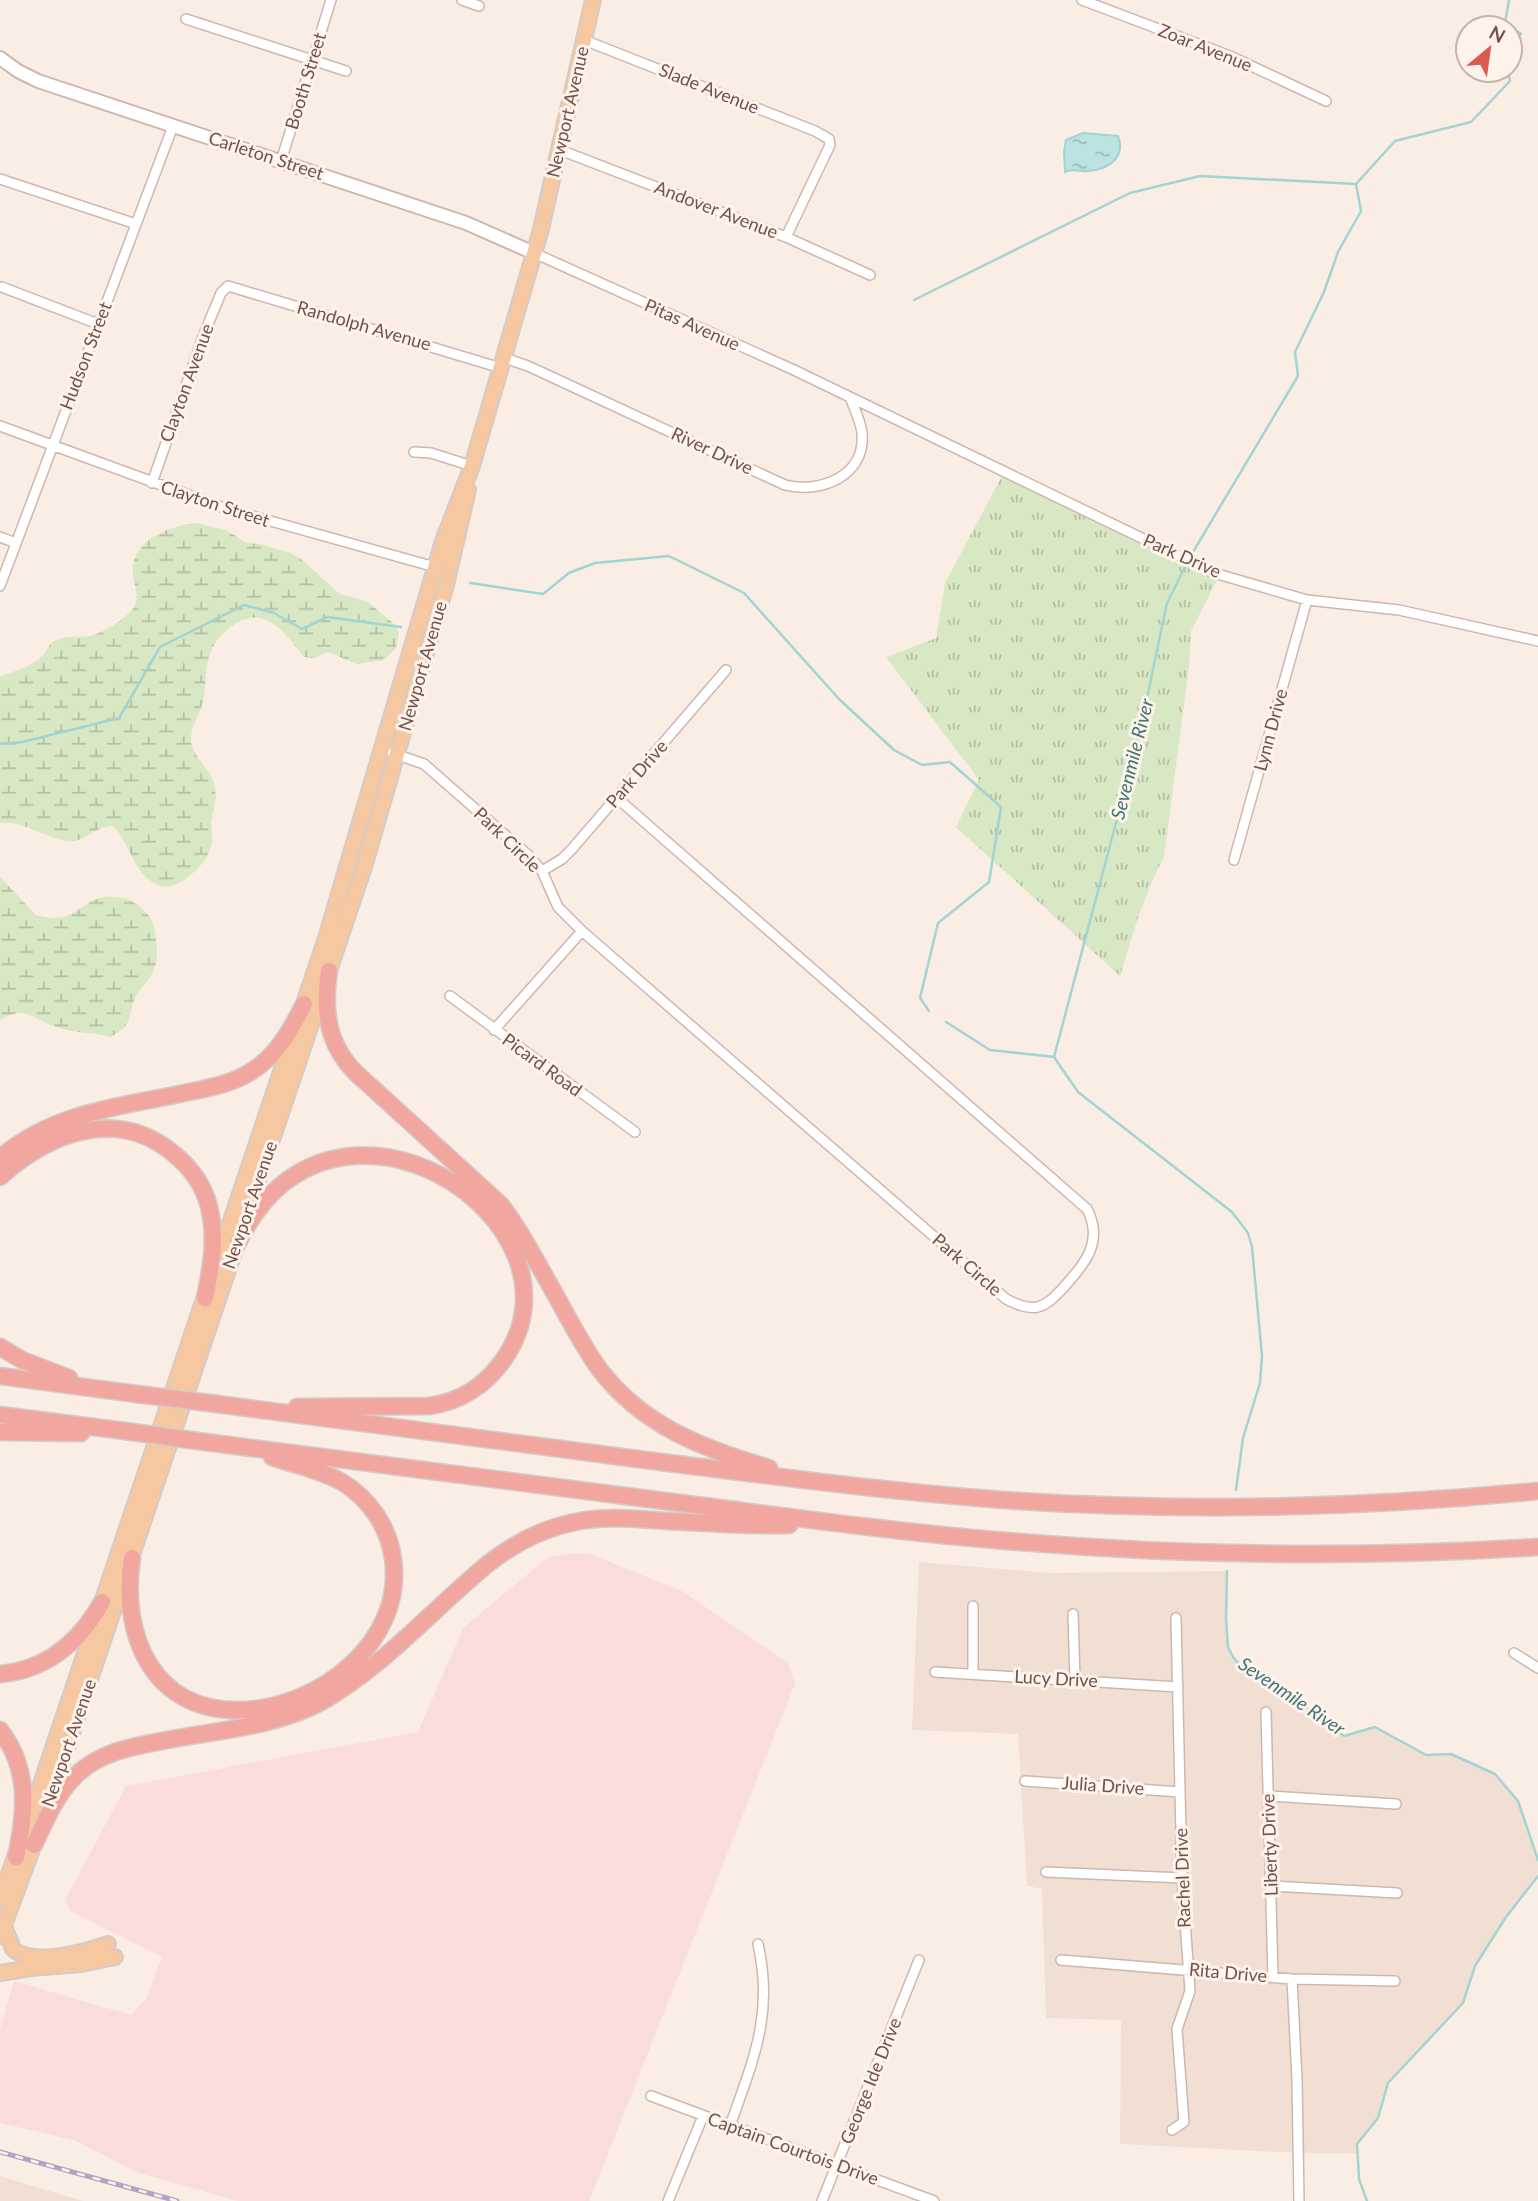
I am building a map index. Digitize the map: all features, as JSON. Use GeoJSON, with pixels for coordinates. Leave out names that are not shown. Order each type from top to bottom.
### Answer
{"type":"FeatureCollection","features":[{"type":"Feature","properties":{"kind":"highway"},"geometry":{"type":"LineString","coordinates":[[329,971],[326,1014],[331,1036],[341,1055],[356,1073],[500,1204],[519,1231],[590,1355],[621,1394],[652,1420],[696,1444],[730,1457],[822,1482]]}},
{"type":"Feature","properties":{"kind":"highway"},"geometry":{"type":"LineString","coordinates":[[0,1158],[30,1136],[70,1118],[101,1109],[213,1087],[243,1076],[274,1052],[304,1004]]}},
{"type":"Feature","properties":{"kind":"highway"},"geometry":{"type":"LineString","coordinates":[[0,1177],[41,1147],[86,1130],[136,1133],[158,1143],[188,1168],[208,1203],[213,1244],[205,1298]]}},
{"type":"Feature","properties":{"kind":"highway"},"geometry":{"type":"LineString","coordinates":[[238,1243],[267,1197],[286,1179],[302,1170],[343,1158],[394,1159],[413,1163],[439,1174],[480,1203],[509,1244],[518,1266],[523,1291],[520,1323],[507,1355],[485,1381],[454,1400],[422,1407],[250,1408]]}},
{"type":"Feature","properties":{"kind":"highway"},"geometry":{"type":"LineString","coordinates":[[0,1346],[32,1365],[101,1389]]}},
{"type":"Feature","properties":{"kind":"highway"},"geometry":{"type":"LineString","coordinates":[[0,1376],[822,1482],[984,1499],[1173,1507],[1336,1505],[1538,1491]]}},
{"type":"Feature","properties":{"kind":"highway"},"geometry":{"type":"LineString","coordinates":[[0,1415],[844,1524],[1006,1541],[1180,1552],[1354,1554],[1538,1548]]}},
{"type":"Feature","properties":{"kind":"highway"},"geometry":{"type":"LineString","coordinates":[[0,1432],[55,1434],[125,1431]]}},
{"type":"Feature","properties":{"kind":"highway"},"geometry":{"type":"LineString","coordinates":[[132,1558],[129,1609],[140,1650],[159,1677],[194,1701],[225,1710],[269,1706],[297,1697],[325,1683],[363,1654],[384,1624],[393,1595],[393,1557],[380,1520],[363,1499],[342,1483],[312,1469],[244,1447]]}},
{"type":"Feature","properties":{"kind":"highway"},"geometry":{"type":"LineString","coordinates":[[34,1844],[64,1790],[75,1776],[94,1761],[128,1747],[280,1718],[322,1701],[361,1675],[489,1563],[511,1547],[547,1530],[578,1521],[601,1519],[757,1526],[844,1524]]}},
{"type":"Feature","properties":{"kind":"highway"},"geometry":{"type":"LineString","coordinates":[[0,1674],[29,1669],[56,1655],[81,1633],[102,1602]]}},
{"type":"Feature","properties":{"kind":"highway"},"geometry":{"type":"LineString","coordinates":[[0,1730],[15,1756],[23,1782],[23,1817],[16,1857]]}},
{"type":"Feature","properties":{"kind":"main road","name":"Newport Avenue"},"geometry":{"type":"LineString","coordinates":[[2,1931],[132,1558],[364,867],[455,551],[472,466],[534,253],[593,0]]}},
{"type":"Feature","properties":{"kind":"main road","name":"Newport Avenue"},"geometry":{"type":"LineString","coordinates":[[0,1899],[304,1004],[452,512],[472,466]]}},
{"type":"Feature","properties":{"kind":"main road"},"geometry":{"type":"LineString","coordinates":[[0,1973],[81,1964],[112,1950],[27,1957],[13,1949],[2,1931]]}},
{"type":"Feature","properties":{"kind":"street","name":"Booth Street"},"geometry":{"type":"LineString","coordinates":[[281,161],[331,0]]}},
{"type":"Feature","properties":{"kind":"street"},"geometry":{"type":"LineString","coordinates":[[462,0],[479,6]]}},
{"type":"Feature","properties":{"kind":"street","name":"Zoar Avenue"},"geometry":{"type":"LineString","coordinates":[[1082,0],[1230,57],[1326,101]]}},
{"type":"Feature","properties":{"kind":"street"},"geometry":{"type":"LineString","coordinates":[[186,19],[346,71]]}},
{"type":"Feature","properties":{"kind":"street","name":"Slade Avenue"},"geometry":{"type":"LineString","coordinates":[[584,40],[815,131],[830,142],[786,237]]}},
{"type":"Feature","properties":{"kind":"street","name":"Carleton Street"},"geometry":{"type":"LineString","coordinates":[[3,65],[38,81],[466,223],[534,253]]}},
{"type":"Feature","properties":{"kind":"street","name":"Hudson Street"},"geometry":{"type":"LineString","coordinates":[[0,586],[173,125]]}},
{"type":"Feature","properties":{"kind":"street","name":"Andover Avenue"},"geometry":{"type":"LineString","coordinates":[[560,150],[786,237],[870,275]]}},
{"type":"Feature","properties":{"kind":"street"},"geometry":{"type":"LineString","coordinates":[[0,178],[136,224]]}},
{"type":"Feature","properties":{"kind":"street","name":"Pitas Avenue"},"geometry":{"type":"LineString","coordinates":[[534,253],[850,397]]}},
{"type":"Feature","properties":{"kind":"street","name":"Randolph Avenue"},"geometry":{"type":"LineString","coordinates":[[228,286],[502,363]]}},
{"type":"Feature","properties":{"kind":"street","name":"Clayton Avenue"},"geometry":{"type":"LineString","coordinates":[[152,483],[204,334],[221,293],[228,286]]}},
{"type":"Feature","properties":{"kind":"street"},"geometry":{"type":"LineString","coordinates":[[2,287],[98,324]]}},
{"type":"Feature","properties":{"kind":"street","name":"River Drive"},"geometry":{"type":"LineString","coordinates":[[502,363],[528,366],[785,485],[800,489],[830,484],[848,472],[861,454],[862,432],[850,397]]}},
{"type":"Feature","properties":{"kind":"street","name":"Park Drive"},"geometry":{"type":"LineString","coordinates":[[850,397],[1214,572],[1307,600],[1399,610],[1538,641]]}},
{"type":"Feature","properties":{"kind":"street","name":"Clayton Street"},"geometry":{"type":"LineString","coordinates":[[0,426],[242,514],[435,567]]}},
{"type":"Feature","properties":{"kind":"street"},"geometry":{"type":"LineString","coordinates":[[414,452],[431,453],[472,466]]}},
{"type":"Feature","properties":{"kind":"street"},"geometry":{"type":"LineString","coordinates":[[0,537],[16,543]]}},
{"type":"Feature","properties":{"kind":"street","name":"Lynn Drive"},"geometry":{"type":"LineString","coordinates":[[1234,860],[1307,600]]}},
{"type":"Feature","properties":{"kind":"street","name":"Park Drive"},"geometry":{"type":"LineString","coordinates":[[542,871],[562,859],[572,849],[726,670]]}},
{"type":"Feature","properties":{"kind":"street","name":"Park Circle"},"geometry":{"type":"LineString","coordinates":[[380,749],[414,759],[430,769],[528,855],[542,871],[558,908],[582,931],[1006,1299],[1018,1305],[1040,1306],[1051,1301],[1081,1268],[1091,1251],[1093,1221],[1087,1209],[617,798]]}},
{"type":"Feature","properties":{"kind":"street"},"geometry":{"type":"LineString","coordinates":[[494,1030],[582,931]]}},
{"type":"Feature","properties":{"kind":"street","name":"Picard Road"},"geometry":{"type":"LineString","coordinates":[[450,996],[635,1132]]}},
{"type":"Feature","properties":{"kind":"street"},"geometry":{"type":"LineString","coordinates":[[973,1606],[973,1674]]}},
{"type":"Feature","properties":{"kind":"street"},"geometry":{"type":"LineString","coordinates":[[1073,1614],[1075,1680]]}},
{"type":"Feature","properties":{"kind":"street","name":"Rachel Drive"},"geometry":{"type":"LineString","coordinates":[[1172,2130],[1184,2122],[1177,2029],[1190,1991],[1182,1878],[1176,1618]]}},
{"type":"Feature","properties":{"kind":"street"},"geometry":{"type":"LineString","coordinates":[[1514,1653],[1538,1668]]}},
{"type":"Feature","properties":{"kind":"street","name":"Lucy Drive"},"geometry":{"type":"LineString","coordinates":[[935,1672],[1178,1687]]}},
{"type":"Feature","properties":{"kind":"street","name":"Liberty Drive"},"geometry":{"type":"LineString","coordinates":[[1266,1712],[1273,1977]]}},
{"type":"Feature","properties":{"kind":"street","name":"Julia Drive"},"geometry":{"type":"LineString","coordinates":[[1025,1780],[1180,1792]]}},
{"type":"Feature","properties":{"kind":"street"},"geometry":{"type":"LineString","coordinates":[[1269,1796],[1396,1804]]}},
{"type":"Feature","properties":{"kind":"street"},"geometry":{"type":"LineString","coordinates":[[1046,1872],[1182,1878]]}},
{"type":"Feature","properties":{"kind":"street"},"geometry":{"type":"LineString","coordinates":[[1272,1885],[1397,1893]]}},
{"type":"Feature","properties":{"kind":"street"},"geometry":{"type":"LineString","coordinates":[[730,2126],[761,2034],[765,1994],[764,1969],[758,1944]]}},
{"type":"Feature","properties":{"kind":"street","name":"George Ide Drive"},"geometry":{"type":"LineString","coordinates":[[822,2201],[919,1960]]}},
{"type":"Feature","properties":{"kind":"street","name":"Rita Drive"},"geometry":{"type":"LineString","coordinates":[[1061,1960],[1292,1979],[1395,1981]]}},
{"type":"Feature","properties":{"kind":"street"},"geometry":{"type":"LineString","coordinates":[[1292,1979],[1299,2201]]}},
{"type":"Feature","properties":{"kind":"street","name":"Captain Courtois Drive"},"geometry":{"type":"LineString","coordinates":[[651,2096],[934,2201]]}},
{"type":"Feature","properties":{"kind":"street"},"geometry":{"type":"LineString","coordinates":[[668,2201],[703,2116]]}},
{"type":"Feature","properties":{"kind":"shaded area"},"geometry":{"type":"Polygon","coordinates":[[[573,1553],[590,1554],[682,1591],[788,1663],[795,1684],[589,2201],[238,2201],[139,2173],[74,2140],[0,2123],[0,2029],[14,1981],[131,2015],[146,1999],[162,1957],[70,1911],[65,1900],[126,1786],[418,1732],[463,1628],[547,1558],[573,1553]]]}},
{"type":"Feature","properties":{"kind":"shaded area"},"geometry":{"type":"Polygon","coordinates":[[[919,1562],[1051,1573],[1227,1571],[1228,1647],[1240,1665],[1280,1687],[1344,1736],[1375,1727],[1426,1755],[1451,1754],[1495,1774],[1518,1801],[1538,1860],[1538,1876],[1505,1917],[1475,1966],[1463,2003],[1388,2083],[1378,2118],[1357,2144],[1358,2153],[1299,2153],[1120,2144],[1121,2020],[1046,2018],[1042,1889],[1027,1886],[1018,1734],[912,1730],[919,1562]]]}},
{"type":"Feature","properties":{"kind":"shaded area"},"geometry":{"type":"Polygon","coordinates":[[[0,2176],[83,2201],[0,2201],[0,2176]]]}},
{"type":"Feature","properties":{"kind":"green space"},"geometry":{"type":"Polygon","coordinates":[[[1002,476],[1178,563],[1221,572],[1191,631],[1189,666],[1164,857],[1144,900],[1120,976],[956,827],[979,780],[886,657],[936,638],[945,583],[1002,476]]]}},
{"type":"Feature","properties":{"kind":"green space"},"geometry":{"type":"Polygon","coordinates":[[[196,523],[226,530],[247,543],[291,553],[340,594],[368,602],[393,623],[399,632],[396,648],[384,660],[357,664],[328,652],[314,658],[304,657],[282,631],[264,619],[244,619],[220,636],[209,655],[203,702],[191,737],[194,751],[215,788],[211,847],[192,874],[175,885],[163,886],[142,873],[113,826],[71,841],[19,824],[0,823],[0,676],[34,662],[57,640],[94,635],[122,619],[136,603],[133,564],[137,553],[152,538],[163,532],[196,523]]]}},
{"type":"Feature","properties":{"kind":"green space"},"geometry":{"type":"Polygon","coordinates":[[[0,877],[37,916],[64,917],[92,901],[111,896],[131,901],[147,913],[155,931],[155,965],[134,1000],[128,1022],[118,1032],[110,1037],[66,1030],[21,1013],[0,1020],[0,877]]]}},
{"type":"Feature","properties":{"kind":"water"},"geometry":{"type":"Polygon","coordinates":[[[1083,133],[1118,136],[1118,156],[1102,168],[1065,172],[1066,140],[1083,133]]]}},
{"type":"Feature","properties":{"kind":"waterway","name":"Sevenmile River"},"geometry":{"type":"LineString","coordinates":[[1507,14],[1509,0]]}},
{"type":"Feature","properties":{"kind":"waterway","name":"Sevenmile River"},"geometry":{"type":"LineString","coordinates":[[1190,557],[1298,376],[1295,352],[1324,292],[1338,252],[1361,211],[1356,184],[1395,141],[1471,122],[1507,84]]}},
{"type":"Feature","properties":{"kind":"waterway"},"geometry":{"type":"LineString","coordinates":[[914,300],[1130,193],[1200,176],[1356,184]]}},
{"type":"Feature","properties":{"kind":"waterway"},"geometry":{"type":"LineString","coordinates":[[470,583],[543,594],[569,573],[595,563],[669,556],[744,593],[839,699],[894,750],[922,765],[950,762],[1001,807],[989,882],[938,923],[920,998],[929,1011]]}},
{"type":"Feature","properties":{"kind":"waterway","name":"Sevenmile River"},"geometry":{"type":"LineString","coordinates":[[1187,563],[1167,603],[1139,736],[1054,1057],[1078,1092],[1232,1212],[1248,1233],[1252,1247],[1262,1356],[1260,1383],[1243,1438],[1236,1490]]}},
{"type":"Feature","properties":{"kind":"waterway"},"geometry":{"type":"LineString","coordinates":[[0,744],[22,742],[119,718],[160,647],[244,605],[274,613],[302,629],[327,617],[401,627]]}},
{"type":"Feature","properties":{"kind":"waterway"},"geometry":{"type":"LineString","coordinates":[[946,1022],[990,1050],[1054,1057]]}},
{"type":"Feature","properties":{"kind":"waterway","name":"Sevenmile River"},"geometry":{"type":"LineString","coordinates":[[1227,1571],[1228,1647],[1240,1665],[1280,1687],[1344,1736],[1375,1727],[1426,1755],[1451,1754],[1495,1774],[1518,1801],[1538,1860]]}},
{"type":"Feature","properties":{"kind":"waterway","name":"Sevenmile River"},"geometry":{"type":"LineString","coordinates":[[1367,2201],[1359,2179],[1357,2144],[1378,2118],[1388,2083],[1463,2003],[1475,1966],[1506,1917],[1538,1876]]}},
{"type":"Feature","properties":{"kind":"railway"},"geometry":{"type":"LineString","coordinates":[[0,2152],[177,2201]]}}]}
